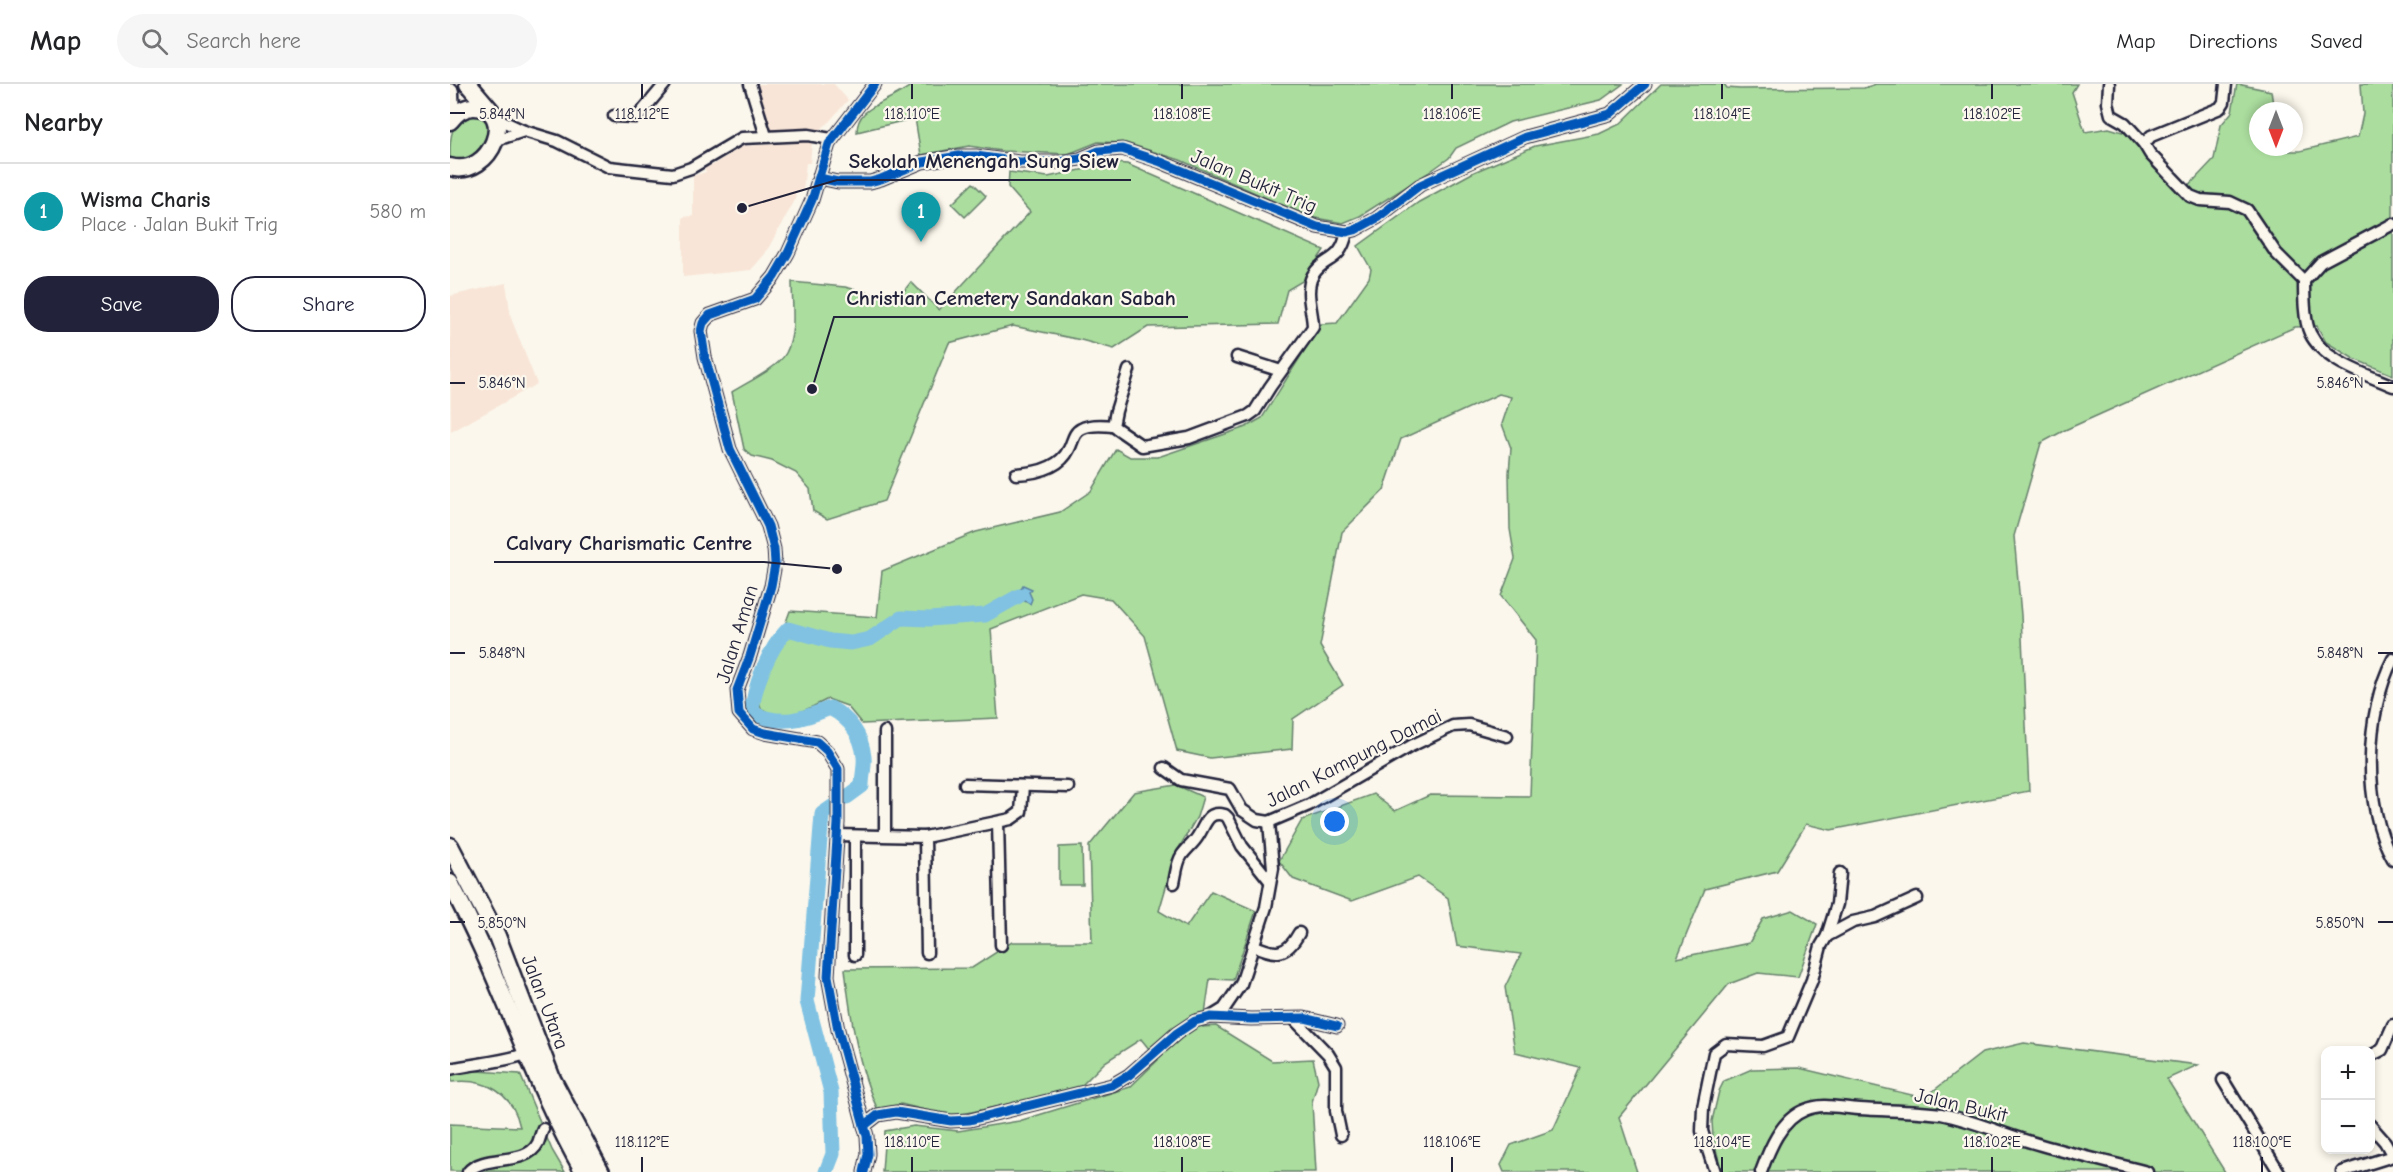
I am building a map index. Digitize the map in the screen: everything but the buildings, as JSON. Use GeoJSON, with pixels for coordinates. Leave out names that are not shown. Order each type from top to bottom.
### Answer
{"type":"FeatureCollection","features":[{"type":"Feature","properties":{"kind":"highway"},"geometry":{"type":"LineString","coordinates":[[454,169],[480,161],[494,141],[497,129],[494,117],[468,84]]}},
{"type":"Feature","properties":{"kind":"highway"},"geometry":{"type":"LineString","coordinates":[[450,92],[451,120]]}},
{"type":"Feature","properties":{"kind":"highway"},"geometry":{"type":"LineString","coordinates":[[451,120],[462,110],[476,106],[483,108],[494,117]]}},
{"type":"Feature","properties":{"kind":"highway","name":"Jalan Utara"},"geometry":{"type":"LineString","coordinates":[[450,846],[497,936],[552,1079],[601,1172]]}},
{"type":"Feature","properties":{"kind":"highway","name":"Jalan Utara"},"geometry":{"type":"LineString","coordinates":[[450,883],[491,965],[528,1053],[540,1088],[584,1172]]}},
{"type":"Feature","properties":{"kind":"street"},"geometry":{"type":"LineString","coordinates":[[614,116],[635,117],[640,114],[665,84]]}},
{"type":"Feature","properties":{"kind":"street"},"geometry":{"type":"LineString","coordinates":[[750,84],[766,135]]}},
{"type":"Feature","properties":{"kind":"street"},"geometry":{"type":"LineString","coordinates":[[494,117],[524,131],[557,141],[609,168],[673,174],[691,168],[736,141],[766,135],[818,135],[831,139],[875,84]]}},
{"type":"Feature","properties":{"kind":"street"},"geometry":{"type":"LineString","coordinates":[[1016,474],[1033,473],[1055,464],[1068,451],[1075,434],[1080,429],[1092,426],[1113,426],[1142,446],[1189,438],[1248,416],[1255,411],[1312,327],[1310,294],[1313,275],[1336,257],[1344,246],[1347,232],[1377,218],[1420,185],[1525,137],[1610,114],[1645,84]]}},
{"type":"Feature","properties":{"kind":"street"},"geometry":{"type":"LineString","coordinates":[[2109,84],[2108,103],[2111,115],[2125,123],[2150,154],[2190,196],[2200,200],[2230,202],[2247,210],[2276,253],[2304,281],[2309,332],[2319,347],[2339,362],[2393,386]]}},
{"type":"Feature","properties":{"kind":"street"},"geometry":{"type":"LineString","coordinates":[[2144,144],[2151,136],[2220,108],[2224,102],[2226,84]]}},
{"type":"Feature","properties":{"kind":"street"},"geometry":{"type":"LineString","coordinates":[[494,141],[524,131]]}},
{"type":"Feature","properties":{"kind":"street","name":"Jalan Aman"},"geometry":{"type":"LineString","coordinates":[[831,139],[819,178],[788,253],[764,291],[755,299],[710,315],[701,331],[705,357],[730,449],[768,526],[774,549],[775,564],[771,586],[737,690],[739,713],[753,729],[818,742],[827,751],[838,769],[837,836],[828,976],[838,1030],[864,1126],[868,1154],[864,1172]]}},
{"type":"Feature","properties":{"kind":"street","name":"Jalan Bukit Trig"},"geometry":{"type":"LineString","coordinates":[[819,178],[838,182],[870,182],[881,180],[922,162],[959,156],[1019,162],[1059,162],[1080,159],[1107,150],[1122,149],[1161,162],[1317,227],[1347,232]]}},
{"type":"Feature","properties":{"kind":"street"},"geometry":{"type":"LineString","coordinates":[[2304,281],[2321,262],[2393,224]]}},
{"type":"Feature","properties":{"kind":"street"},"geometry":{"type":"LineString","coordinates":[[1237,357],[1281,371]]}},
{"type":"Feature","properties":{"kind":"street"},"geometry":{"type":"LineString","coordinates":[[1113,426],[1129,370]]}},
{"type":"Feature","properties":{"kind":"street"},"geometry":{"type":"LineString","coordinates":[[2393,659],[2383,678],[2372,737],[2370,771],[2377,823],[2393,859]]}},
{"type":"Feature","properties":{"kind":"street","name":"Jalan Kampung Damai"},"geometry":{"type":"LineString","coordinates":[[1164,768],[1181,780],[1230,789],[1242,810],[1257,820],[1269,822],[1309,805],[1411,746],[1453,726],[1469,725],[1507,736]]}},
{"type":"Feature","properties":{"kind":"street"},"geometry":{"type":"LineString","coordinates":[[885,732],[885,836]]}},
{"type":"Feature","properties":{"kind":"street"},"geometry":{"type":"LineString","coordinates":[[965,784],[1068,787]]}},
{"type":"Feature","properties":{"kind":"street"},"geometry":{"type":"LineString","coordinates":[[837,836],[925,837],[1016,818],[1021,812],[1023,786]]}},
{"type":"Feature","properties":{"kind":"street"},"geometry":{"type":"LineString","coordinates":[[1174,883],[1181,856],[1200,834],[1204,822],[1212,814],[1217,813],[1225,815],[1242,846],[1270,881]]}},
{"type":"Feature","properties":{"kind":"street"},"geometry":{"type":"LineString","coordinates":[[998,822],[1001,945]]}},
{"type":"Feature","properties":{"kind":"street"},"geometry":{"type":"LineString","coordinates":[[1211,1017],[1224,1009],[1241,984],[1266,906],[1273,868],[1269,822]]}},
{"type":"Feature","properties":{"kind":"street"},"geometry":{"type":"LineString","coordinates":[[855,836],[855,955]]}},
{"type":"Feature","properties":{"kind":"street"},"geometry":{"type":"LineString","coordinates":[[925,837],[927,953]]}},
{"type":"Feature","properties":{"kind":"street"},"geometry":{"type":"LineString","coordinates":[[1715,1172],[1702,1131],[1703,1107],[1714,1053],[1726,1044],[1763,1046],[1788,1037],[1812,980],[1821,946],[1827,936],[1837,904],[1840,873]]}},
{"type":"Feature","properties":{"kind":"street"},"geometry":{"type":"LineString","coordinates":[[1827,936],[1853,922],[1875,917],[1917,898]]}},
{"type":"Feature","properties":{"kind":"street"},"geometry":{"type":"LineString","coordinates":[[1253,945],[1268,952],[1281,952],[1292,945],[1299,933]]}},
{"type":"Feature","properties":{"kind":"street"},"geometry":{"type":"LineString","coordinates":[[864,1126],[878,1115],[896,1112],[951,1121],[970,1120],[1103,1088],[1129,1075],[1195,1021],[1211,1017],[1294,1020],[1304,1018],[1337,1026]]}},
{"type":"Feature","properties":{"kind":"street"},"geometry":{"type":"LineString","coordinates":[[1294,1020],[1328,1054],[1336,1067],[1336,1111],[1341,1135]]}},
{"type":"Feature","properties":{"kind":"street"},"geometry":{"type":"LineString","coordinates":[[2375,1054],[2382,1050],[2393,1025]]}},
{"type":"Feature","properties":{"kind":"street"},"geometry":{"type":"LineString","coordinates":[[450,1069],[472,1063],[508,1061],[528,1053]]}},
{"type":"Feature","properties":{"kind":"street"},"geometry":{"type":"LineString","coordinates":[[2223,1080],[2279,1172]]}},
{"type":"Feature","properties":{"kind":"street","name":"Jalan Bukit"},"geometry":{"type":"LineString","coordinates":[[1761,1172],[1776,1138],[1793,1117],[1803,1110],[1829,1105],[1856,1109],[1898,1109],[1956,1118],[1989,1126],[2042,1145],[2148,1172]]}},
{"type":"Feature","properties":{"kind":"street"},"geometry":{"type":"LineString","coordinates":[[468,1172],[482,1163],[522,1155],[537,1144],[543,1129]]}},
{"type":"Feature","properties":{"kind":"street"},"geometry":{"type":"LineString","coordinates":[[2342,1172],[2393,1156],[2389,1139],[2375,1129]]}},
{"type":"Feature","properties":{"kind":"shaded area"},"geometry":{"type":"Polygon","coordinates":[[[754,84],[834,84],[848,100],[818,131],[775,133],[770,130],[754,84]]]}},
{"type":"Feature","properties":{"kind":"shaded area"},"geometry":{"type":"Polygon","coordinates":[[[797,140],[812,142],[810,163],[806,163],[803,191],[796,191],[795,200],[765,254],[751,270],[683,277],[683,217],[693,216],[693,176],[706,172],[704,168],[713,165],[743,146],[796,143],[797,140]]]}},
{"type":"Feature","properties":{"kind":"shaded area"},"geometry":{"type":"Polygon","coordinates":[[[506,283],[511,318],[537,384],[451,432],[450,296],[506,283]]]}},
{"type":"Feature","properties":{"kind":"green space"},"geometry":{"type":"Polygon","coordinates":[[[914,84],[1623,84],[1601,100],[1510,122],[1456,148],[1449,158],[1428,173],[1360,216],[1343,223],[1310,217],[1180,160],[1126,143],[1098,142],[1068,154],[1002,151],[969,146],[921,155],[915,118],[857,132],[860,120],[867,111],[914,84]]]}},
{"type":"Feature","properties":{"kind":"green space"},"geometry":{"type":"Polygon","coordinates":[[[1661,84],[1724,84],[1727,88],[1740,89],[1864,88],[1876,84],[2077,84],[2072,92],[2085,132],[2109,128],[2126,133],[2181,194],[2214,159],[2221,125],[2232,112],[2237,84],[2271,91],[2273,102],[2249,102],[2249,156],[2303,156],[2303,150],[2358,137],[2363,114],[2361,84],[2393,84],[2393,375],[2354,359],[2326,342],[2317,326],[2295,327],[2065,430],[2041,443],[2014,536],[2021,615],[2029,791],[1831,830],[1806,824],[1777,871],[1705,889],[1677,958],[1749,943],[1763,919],[1793,910],[1817,924],[1798,977],[1758,973],[1729,984],[1619,1117],[1637,1172],[1504,1172],[1501,1165],[1511,1145],[1553,1130],[1581,1068],[1515,1052],[1505,987],[1521,954],[1457,946],[1448,898],[1418,877],[1352,901],[1293,879],[1279,861],[1302,820],[1373,794],[1395,811],[1430,795],[1530,796],[1536,640],[1501,596],[1515,559],[1510,529],[1511,448],[1502,424],[1511,397],[1499,394],[1401,439],[1384,490],[1342,532],[1320,646],[1343,685],[1293,719],[1292,749],[1210,758],[1177,751],[1145,636],[1111,599],[1081,594],[991,629],[998,718],[862,724],[847,706],[828,699],[795,714],[778,715],[761,708],[758,698],[790,611],[877,617],[882,571],[976,532],[1060,512],[1091,491],[1116,449],[1130,457],[1158,457],[1246,427],[1262,418],[1321,324],[1337,323],[1369,278],[1371,269],[1358,246],[1419,202],[1474,172],[1535,146],[1599,134],[1620,124],[1661,84]]]}},
{"type":"Feature","properties":{"kind":"green space"},"geometry":{"type":"Polygon","coordinates":[[[479,112],[491,122],[487,144],[470,162],[450,160],[450,143],[457,123],[469,114],[479,112]]]}},
{"type":"Feature","properties":{"kind":"green space"},"geometry":{"type":"Polygon","coordinates":[[[1114,163],[1127,164],[1324,250],[1304,280],[1287,290],[1278,324],[1148,327],[1114,349],[1013,326],[949,343],[884,501],[827,519],[813,511],[810,489],[796,473],[772,461],[752,456],[744,449],[732,392],[769,370],[786,353],[793,327],[792,282],[845,287],[897,300],[911,282],[939,310],[1030,212],[1008,187],[1009,172],[1048,177],[1114,163]]]}},
{"type":"Feature","properties":{"kind":"green space"},"geometry":{"type":"Polygon","coordinates":[[[973,183],[986,196],[965,217],[952,204],[973,183]]]}},
{"type":"Feature","properties":{"kind":"green space"},"geometry":{"type":"Polygon","coordinates":[[[1176,785],[1203,797],[1197,817],[1176,853],[1159,911],[1186,927],[1211,891],[1256,911],[1233,980],[1210,979],[1203,1027],[1216,1026],[1272,1061],[1313,1059],[1318,1081],[1312,1102],[1316,1172],[882,1172],[885,1131],[914,1126],[958,1131],[1019,1121],[1130,1087],[1158,1060],[1141,1039],[1105,1062],[1078,1089],[958,1115],[945,1115],[901,1104],[878,1110],[860,1059],[852,1023],[845,969],[972,968],[1012,942],[1092,942],[1089,846],[1134,792],[1176,785]]]}},
{"type":"Feature","properties":{"kind":"green space"},"geometry":{"type":"Polygon","coordinates":[[[1082,846],[1083,885],[1059,885],[1059,847],[1082,846]]]}},
{"type":"Feature","properties":{"kind":"green space"},"geometry":{"type":"Polygon","coordinates":[[[2024,1043],[2198,1065],[2167,1079],[2225,1172],[1722,1172],[1713,1138],[1712,1121],[1719,1091],[1724,1081],[1752,1069],[1799,1068],[1924,1098],[1982,1053],[2024,1043]]]}},
{"type":"Feature","properties":{"kind":"green space"},"geometry":{"type":"Polygon","coordinates":[[[463,1070],[520,1074],[552,1150],[565,1172],[450,1171],[450,1124],[520,1127],[511,1105],[496,1090],[476,1083],[452,1082],[450,1072],[463,1070]]]}},
{"type":"Feature","properties":{"kind":"water"},"geometry":{"type":"Polygon","coordinates":[[[1023,585],[1032,589],[1029,592],[1032,599],[1030,604],[1021,599],[1019,592],[1023,585]]]}},
{"type":"Feature","properties":{"kind":"waterway"},"geometry":{"type":"LineString","coordinates":[[847,797],[862,786],[864,760],[861,741],[849,722],[830,708],[791,720],[772,719],[752,713],[755,692],[763,669],[781,637],[788,629],[830,641],[851,643],[870,639],[901,618],[929,619],[985,615],[1019,596]]}},
{"type":"Feature","properties":{"kind":"waterway"},"geometry":{"type":"LineString","coordinates":[[826,1172],[833,1154],[831,1092],[807,1001],[822,814],[838,803]]}},
{"type":"Feature","properties":{"kind":"cycle path"},"geometry":{"type":"LineString","coordinates":[[864,1172],[868,1154],[867,1136],[838,1030],[828,976],[838,823],[838,769],[827,751],[817,742],[753,729],[739,713],[737,690],[771,586],[775,564],[774,549],[768,526],[730,449],[705,357],[701,331],[703,323],[710,315],[755,299],[774,277],[788,253],[812,200],[829,144],[875,84]]}},
{"type":"Feature","properties":{"kind":"cycle path"},"geometry":{"type":"LineString","coordinates":[[819,178],[838,182],[870,182],[922,162],[959,156],[1019,162],[1059,162],[1080,159],[1099,151],[1122,149],[1161,162],[1317,227],[1347,232],[1377,218],[1420,185],[1525,137],[1610,114],[1645,84]]}},
{"type":"Feature","properties":{"kind":"cycle path"},"geometry":{"type":"LineString","coordinates":[[864,1126],[878,1115],[896,1112],[951,1121],[970,1120],[1112,1085],[1129,1075],[1177,1033],[1195,1021],[1211,1017],[1304,1018],[1337,1026]]}},
{"type":"Feature","properties":{"kind":"place","name":"Sekolah Menengah Sung Siew"},"geometry":{"type":"Point","coordinates":[742,208]}},
{"type":"Feature","properties":{"kind":"place","name":"Wisma Charis"},"geometry":{"type":"Point","coordinates":[921,242]}},
{"type":"Feature","properties":{"kind":"place","name":"Christian Cemetery Sandakan Sabah"},"geometry":{"type":"Point","coordinates":[812,389]}},
{"type":"Feature","properties":{"kind":"place","name":"Calvary Charismatic Centre"},"geometry":{"type":"Point","coordinates":[837,569]}}]}
